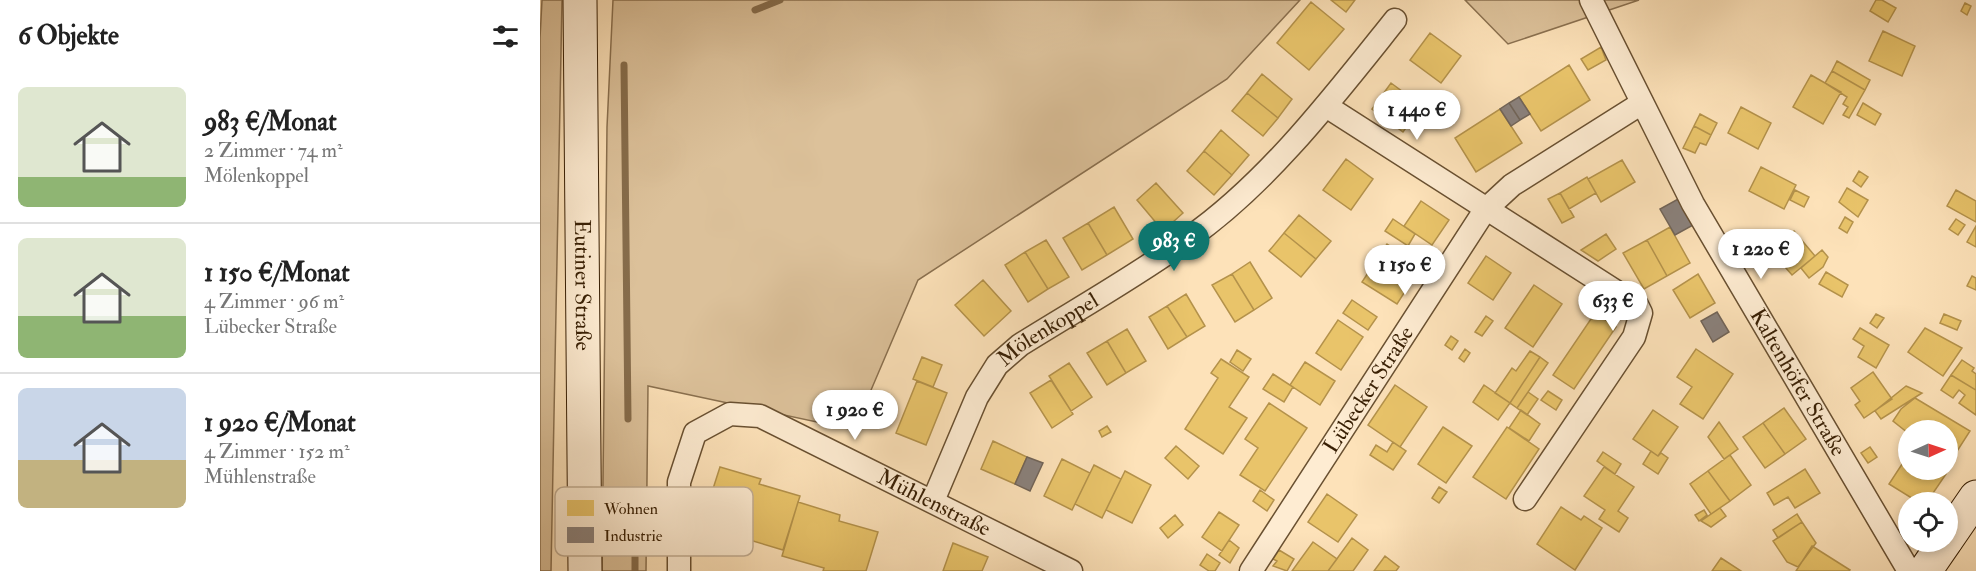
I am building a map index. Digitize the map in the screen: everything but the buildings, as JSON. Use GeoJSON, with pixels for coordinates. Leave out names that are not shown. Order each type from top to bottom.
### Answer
{"type":"FeatureCollection","features":[{"type":"Feature","properties":{"kind":"main road","name":"Eutiner Straße"},"geometry":{"type":"LineString","coordinates":[[580,0],[584,487]]}},
{"type":"Feature","properties":{"kind":"main road"},"geometry":{"type":"LineString","coordinates":[[1958,523],[1976,497]]}},
{"type":"Feature","properties":{"kind":"main road"},"geometry":{"type":"LineString","coordinates":[[1925,571],[1938,552]]}},
{"type":"Feature","properties":{"kind":"main road","name":"Eutiner Straße"},"geometry":{"type":"LineString","coordinates":[[585,556],[585,571]]}},
{"type":"Feature","properties":{"kind":"street","name":"Kaltenhöfer Straße"},"geometry":{"type":"LineString","coordinates":[[1591,0],[1693,204],[1909,571]]}},
{"type":"Feature","properties":{"kind":"street","name":"Mölenkoppel"},"geometry":{"type":"LineString","coordinates":[[933,501],[977,397],[997,365],[1020,345],[1190,238],[1241,196],[1326,106],[1395,20]]}},
{"type":"Feature","properties":{"kind":"street","name":"Lübecker Straße"},"geometry":{"type":"LineString","coordinates":[[1251,571],[1485,210],[1512,185],[1641,104]]}},
{"type":"Feature","properties":{"kind":"street"},"geometry":{"type":"LineString","coordinates":[[1326,106],[1485,210],[1637,305],[1641,313],[1634,337],[1525,499]]}},
{"type":"Feature","properties":{"kind":"street","name":"Mühlenstraße"},"geometry":{"type":"LineString","coordinates":[[679,487],[695,433],[730,414],[760,416],[933,501],[1039,563],[1071,571]]}},
{"type":"Feature","properties":{"kind":"shaded area"},"geometry":{"type":"Polygon","coordinates":[[[542,0],[562,0],[551,571],[540,571],[540,38],[542,0]]]}},
{"type":"Feature","properties":{"kind":"shaded area"},"geometry":{"type":"Polygon","coordinates":[[[613,0],[1300,0],[1227,79],[918,280],[854,430],[648,386],[647,487],[603,487],[607,127],[613,0]]]}},
{"type":"Feature","properties":{"kind":"shaded area"},"geometry":{"type":"Polygon","coordinates":[[[1465,0],[1639,0],[1508,44],[1465,0]]]}},
{"type":"Feature","properties":{"kind":"shaded area"},"geometry":{"type":"Polygon","coordinates":[[[602,556],[646,556],[646,571],[602,571],[602,556]]]}},
{"type":"Feature","properties":{"kind":"waterway"},"geometry":{"type":"LineString","coordinates":[[755,10],[780,0]]}},
{"type":"Feature","properties":{"kind":"waterway"},"geometry":{"type":"LineString","coordinates":[[624,65],[628,419]]}},
{"type":"Feature","properties":{"kind":"waterway"},"geometry":{"type":"LineString","coordinates":[[635,556],[635,571]]}}]}
